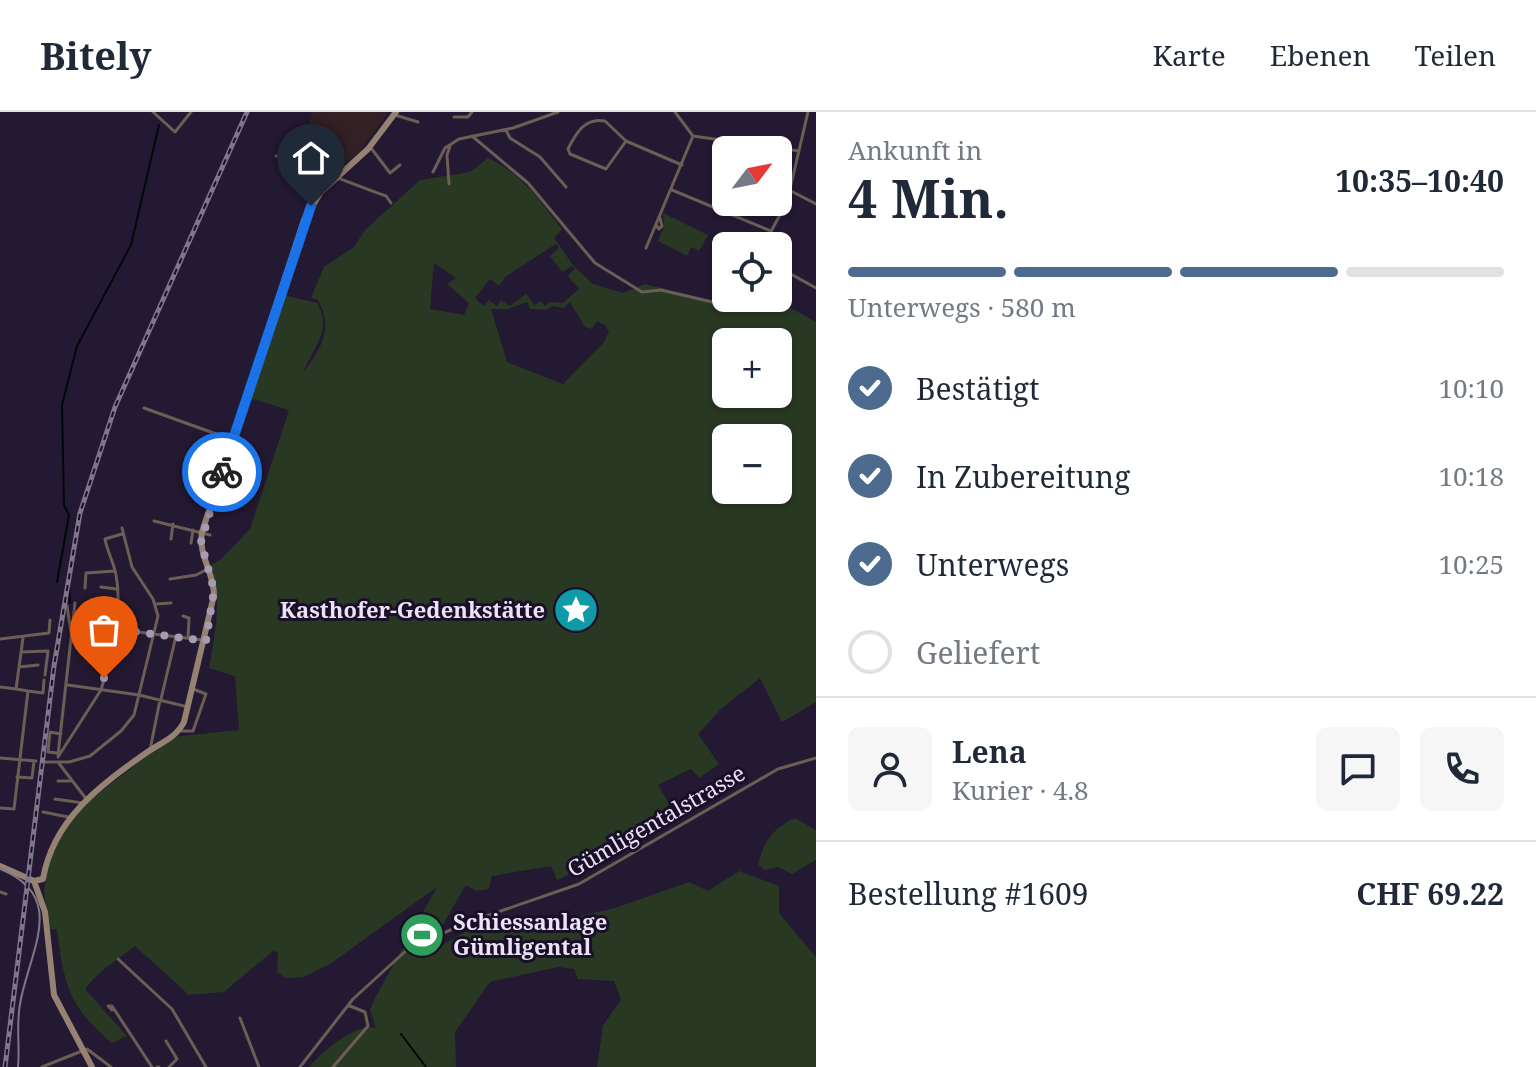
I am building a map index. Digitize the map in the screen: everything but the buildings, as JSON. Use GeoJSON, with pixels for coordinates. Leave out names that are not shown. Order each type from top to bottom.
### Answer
{"type":"FeatureCollection","features":[{"type":"Feature","properties":{"kind":"street"},"geometry":{"type":"LineString","coordinates":[[153,112],[174,132],[181,128],[191,112]]}},
{"type":"Feature","properties":{"kind":"street"},"geometry":{"type":"LineString","coordinates":[[454,117],[468,117],[472,112]]}},
{"type":"Feature","properties":{"kind":"street"},"geometry":{"type":"LineString","coordinates":[[433,172],[445,148],[453,143],[506,130],[558,112]]}},
{"type":"Feature","properties":{"kind":"street"},"geometry":{"type":"LineString","coordinates":[[675,112],[693,136],[799,151]]}},
{"type":"Feature","properties":{"kind":"street"},"geometry":{"type":"LineString","coordinates":[[792,182],[808,112]]}},
{"type":"Feature","properties":{"kind":"street"},"geometry":{"type":"LineString","coordinates":[[179,731],[206,641],[214,592],[201,551],[233,440],[304,220],[317,197],[371,147],[395,113],[418,122]]}},
{"type":"Feature","properties":{"kind":"street"},"geometry":{"type":"LineString","coordinates":[[626,141],[606,169],[570,154],[568,149],[581,128],[592,120],[605,121],[626,141],[682,165]]}},
{"type":"Feature","properties":{"kind":"street"},"geometry":{"type":"LineString","coordinates":[[506,130],[510,138],[540,157],[566,187]]}},
{"type":"Feature","properties":{"kind":"street"},"geometry":{"type":"LineString","coordinates":[[482,145],[485,134]]}},
{"type":"Feature","properties":{"kind":"street"},"geometry":{"type":"LineString","coordinates":[[472,136],[528,183],[581,249],[613,275],[642,292],[661,290],[712,302]]}},
{"type":"Feature","properties":{"kind":"street"},"geometry":{"type":"LineString","coordinates":[[646,248],[693,136]]}},
{"type":"Feature","properties":{"kind":"street"},"geometry":{"type":"LineString","coordinates":[[449,184],[447,157],[453,143]]}},
{"type":"Feature","properties":{"kind":"street"},"geometry":{"type":"LineString","coordinates":[[371,147],[390,173],[400,165]]}},
{"type":"Feature","properties":{"kind":"street"},"geometry":{"type":"LineString","coordinates":[[276,156],[386,196],[391,203]]}},
{"type":"Feature","properties":{"kind":"street"},"geometry":{"type":"LineString","coordinates":[[671,189],[771,231],[778,216]]}},
{"type":"Feature","properties":{"kind":"street"},"geometry":{"type":"LineString","coordinates":[[792,192],[816,204]]}},
{"type":"Feature","properties":{"kind":"street"},"geometry":{"type":"LineString","coordinates":[[792,275],[816,288]]}},
{"type":"Feature","properties":{"kind":"street"},"geometry":{"type":"LineString","coordinates":[[144,408],[233,440]]}},
{"type":"Feature","properties":{"kind":"street"},"geometry":{"type":"LineString","coordinates":[[154,521],[206,534]]}},
{"type":"Feature","properties":{"kind":"street"},"geometry":{"type":"LineString","coordinates":[[171,539],[173,524]]}},
{"type":"Feature","properties":{"kind":"street"},"geometry":{"type":"LineString","coordinates":[[43,762],[90,756],[116,736],[134,715],[155,633],[156,604],[135,573],[122,528]]}},
{"type":"Feature","properties":{"kind":"street"},"geometry":{"type":"LineString","coordinates":[[191,543],[193,529]]}},
{"type":"Feature","properties":{"kind":"street"},"geometry":{"type":"LineString","coordinates":[[58,758],[101,690],[114,629],[116,589],[115,571],[105,539],[123,534]]}},
{"type":"Feature","properties":{"kind":"street"},"geometry":{"type":"LineString","coordinates":[[170,579],[196,575],[208,569]]}},
{"type":"Feature","properties":{"kind":"street"},"geometry":{"type":"LineString","coordinates":[[85,588],[86,573],[115,571]]}},
{"type":"Feature","properties":{"kind":"street"},"geometry":{"type":"LineString","coordinates":[[101,587],[116,589]]}},
{"type":"Feature","properties":{"kind":"street"},"geometry":{"type":"LineString","coordinates":[[58,758],[75,603]]}},
{"type":"Feature","properties":{"kind":"street"},"geometry":{"type":"LineString","coordinates":[[156,604],[171,603]]}},
{"type":"Feature","properties":{"kind":"street"},"geometry":{"type":"LineString","coordinates":[[67,606],[73,640]]}},
{"type":"Feature","properties":{"kind":"street"},"geometry":{"type":"LineString","coordinates":[[183,616],[189,618],[188,638]]}},
{"type":"Feature","properties":{"kind":"street"},"geometry":{"type":"LineString","coordinates":[[0,639],[49,633],[50,620]]}},
{"type":"Feature","properties":{"kind":"street"},"geometry":{"type":"LineString","coordinates":[[114,629],[206,641]]}},
{"type":"Feature","properties":{"kind":"street"},"geometry":{"type":"LineString","coordinates":[[150,750],[176,636]]}},
{"type":"Feature","properties":{"kind":"street"},"geometry":{"type":"LineString","coordinates":[[16,689],[23,638]]}},
{"type":"Feature","properties":{"kind":"street"},"geometry":{"type":"LineString","coordinates":[[0,687],[43,693],[48,651],[21,652]]}},
{"type":"Feature","properties":{"kind":"street"},"geometry":{"type":"LineString","coordinates":[[19,667],[38,665]]}},
{"type":"Feature","properties":{"kind":"street"},"geometry":{"type":"LineString","coordinates":[[68,685],[139,695],[184,706]]}},
{"type":"Feature","properties":{"kind":"street"},"geometry":{"type":"LineString","coordinates":[[0,866],[33,880],[43,879],[50,847],[68,817],[150,750],[179,731],[193,731],[206,694],[193,689]]}},
{"type":"Feature","properties":{"kind":"street"},"geometry":{"type":"LineString","coordinates":[[0,808],[14,809],[28,691]]}},
{"type":"Feature","properties":{"kind":"street"},"geometry":{"type":"LineString","coordinates":[[61,734],[50,732],[48,752],[58,758],[85,802]]}},
{"type":"Feature","properties":{"kind":"street"},"geometry":{"type":"LineString","coordinates":[[0,758],[35,761],[32,778],[17,777]]}},
{"type":"Feature","properties":{"kind":"street","name":"Gümligentalstrasse"},"geometry":{"type":"LineString","coordinates":[[300,1067],[393,960],[421,942],[579,884],[778,769],[816,758]]}},
{"type":"Feature","properties":{"kind":"street"},"geometry":{"type":"LineString","coordinates":[[58,781],[71,781]]}},
{"type":"Feature","properties":{"kind":"street"},"geometry":{"type":"LineString","coordinates":[[55,799],[85,802]]}},
{"type":"Feature","properties":{"kind":"street"},"geometry":{"type":"LineString","coordinates":[[54,814],[55,807]]}},
{"type":"Feature","properties":{"kind":"street"},"geometry":{"type":"LineString","coordinates":[[43,812],[68,817]]}},
{"type":"Feature","properties":{"kind":"street"},"geometry":{"type":"LineString","coordinates":[[33,880],[45,912],[54,995],[92,1067]]}},
{"type":"Feature","properties":{"kind":"street"},"geometry":{"type":"LineString","coordinates":[[0,892],[6,894]]}},
{"type":"Feature","properties":{"kind":"street"},"geometry":{"type":"LineString","coordinates":[[118,959],[172,1009],[206,1067]]}},
{"type":"Feature","properties":{"kind":"street"},"geometry":{"type":"LineString","coordinates":[[333,1067],[369,1025],[364,1011],[350,1006]]}},
{"type":"Feature","properties":{"kind":"street"},"geometry":{"type":"LineString","coordinates":[[112,1010],[129,1027],[156,1067]]}},
{"type":"Feature","properties":{"kind":"street"},"geometry":{"type":"LineString","coordinates":[[240,1018],[259,1067]]}},
{"type":"Feature","properties":{"kind":"street"},"geometry":{"type":"LineString","coordinates":[[166,1041],[177,1059],[169,1067]]}},
{"type":"Feature","properties":{"kind":"street"},"geometry":{"type":"LineString","coordinates":[[42,1067],[82,1050],[90,1051],[111,1067]]}},
{"type":"Feature","properties":{"kind":"shaded area"},"geometry":{"type":"Polygon","coordinates":[[[312,112],[388,112],[360,151],[336,171],[323,167],[326,155],[304,148],[312,112]]]}},
{"type":"Feature","properties":{"kind":"green space"},"geometry":{"type":"Polygon","coordinates":[[[488,158],[521,180],[538,198],[562,229],[554,238],[573,265],[593,284],[623,293],[645,284],[712,301],[712,312],[792,312],[792,309],[816,322],[816,702],[782,722],[760,678],[720,710],[698,734],[719,764],[699,778],[691,769],[658,785],[671,807],[587,864],[557,880],[551,866],[492,876],[489,889],[476,891],[466,885],[425,955],[489,918],[548,923],[615,908],[689,882],[708,891],[739,871],[779,886],[779,913],[816,957],[816,1067],[597,1067],[603,1025],[621,1000],[614,981],[578,979],[574,969],[558,967],[490,982],[455,1032],[456,1067],[309,1067],[349,1034],[376,1028],[370,1010],[376,996],[437,887],[330,964],[304,977],[285,978],[277,972],[278,953],[273,951],[224,992],[189,995],[135,946],[102,971],[85,989],[127,1036],[112,1043],[86,1017],[71,993],[62,965],[57,929],[48,930],[44,891],[51,847],[72,814],[172,737],[239,730],[235,676],[209,668],[217,603],[210,565],[220,560],[250,529],[289,410],[250,398],[283,295],[317,303],[322,313],[322,331],[303,373],[320,347],[325,330],[323,311],[318,300],[311,298],[324,267],[354,247],[365,230],[420,180],[470,172],[488,158]],[[556,244],[505,277],[499,286],[490,279],[475,298],[484,306],[489,300],[497,306],[501,300],[510,306],[526,294],[534,305],[541,301],[545,306],[550,302],[563,303],[579,289],[568,276],[575,268],[572,266],[562,272],[550,256],[559,248],[556,244]],[[434,263],[430,309],[464,315],[469,303],[447,284],[456,278],[434,263]],[[527,302],[508,309],[491,309],[507,362],[563,384],[604,342],[609,331],[597,321],[592,329],[585,327],[570,302],[564,308],[553,306],[547,310],[530,309],[527,302]]]}},
{"type":"Feature","properties":{"kind":"green space"},"geometry":{"type":"Polygon","coordinates":[[[663,213],[708,235],[699,251],[691,247],[687,256],[658,241],[664,227],[663,213]]]}},
{"type":"Feature","properties":{"kind":"green space"},"geometry":{"type":"Polygon","coordinates":[[[795,818],[816,830],[816,860],[792,874],[778,867],[765,870],[758,864],[767,842],[775,831],[795,818]]]}},
{"type":"Feature","properties":{"kind":"waterway"},"geometry":{"type":"LineString","coordinates":[[57,582],[69,515],[64,505],[62,405],[77,346],[131,245],[159,125]]}},
{"type":"Feature","properties":{"kind":"waterway"},"geometry":{"type":"LineString","coordinates":[[69,586],[70,603]]}},
{"type":"Feature","properties":{"kind":"waterway"},"geometry":{"type":"LineString","coordinates":[[401,1034],[426,1067]]}},
{"type":"Feature","properties":{"kind":"tram line"},"geometry":{"type":"LineString","coordinates":[[0,869],[21,881],[34,894],[39,910],[36,945],[19,1012],[18,1067]]}},
{"type":"Feature","properties":{"kind":"railway"},"geometry":{"type":"LineString","coordinates":[[5,1067],[54,666],[80,513],[115,407],[247,112]]}},
{"type":"Feature","properties":{"kind":"way so far"},"geometry":{"type":"LineString","coordinates":[[104,678],[114,629],[206,641],[214,590],[212,576],[202,555],[201,542],[222,472]]}},
{"type":"Feature","properties":{"kind":"place","name":"Kasthofer-Gedenkstätte"},"geometry":{"type":"Point","coordinates":[576,610]}},
{"type":"Feature","properties":{"kind":"place","name":"Schiessanlage Gümligental"},"geometry":{"type":"Point","coordinates":[422,935]}},
{"type":"Feature","properties":{"kind":"route"},"geometry":{"type":"LineString","coordinates":[[222,472],[311,206]]}}]}
